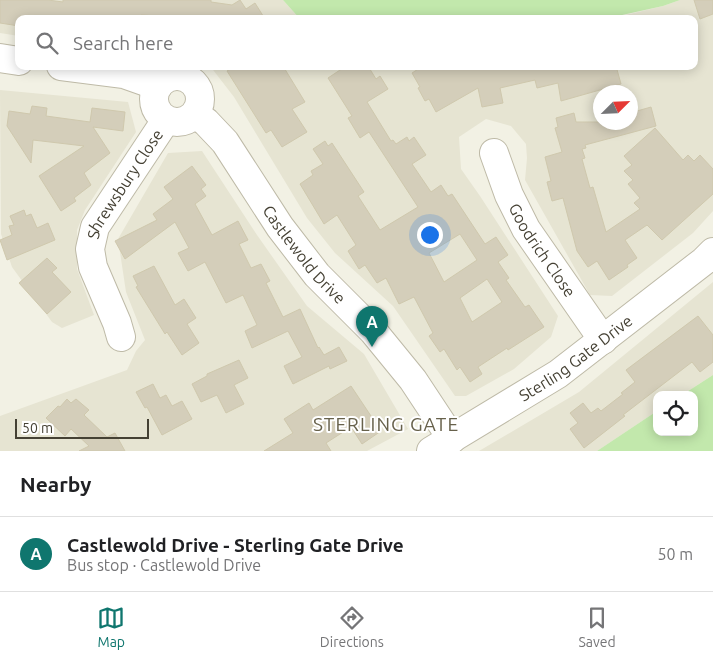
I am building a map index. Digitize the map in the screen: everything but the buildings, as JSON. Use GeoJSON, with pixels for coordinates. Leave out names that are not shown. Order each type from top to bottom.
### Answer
{"type":"FeatureCollection","features":[{"type":"Feature","properties":{"kind":"street"},"geometry":{"type":"LineString","coordinates":[[0,58],[15,60]]}},
{"type":"Feature","properties":{"kind":"street"},"geometry":{"type":"LineString","coordinates":[[92,70],[124,74],[158,86]]}},
{"type":"Feature","properties":{"kind":"street"},"geometry":{"type":"LineString","coordinates":[[178,75],[192,80],[200,93],[201,100],[195,114],[189,120],[182,122],[166,120],[156,108],[155,93],[158,86],[163,80],[178,75]]}},
{"type":"Feature","properties":{"kind":"street","name":"Castlewold Drive"},"geometry":{"type":"LineString","coordinates":[[195,114],[206,122],[225,142],[280,227],[317,275],[373,331],[401,366],[442,445]]}},
{"type":"Feature","properties":{"kind":"street","name":"Shrewsbury Close"},"geometry":{"type":"LineString","coordinates":[[121,337],[117,323],[93,268],[90,249],[95,227],[166,120]]}},
{"type":"Feature","properties":{"kind":"street","name":"Goodrich Close"},"geometry":{"type":"LineString","coordinates":[[494,153],[509,195],[526,228],[594,330],[603,340]]}},
{"type":"Feature","properties":{"kind":"street","name":"Sterling Gate Drive"},"geometry":{"type":"LineString","coordinates":[[442,445],[537,388],[603,340],[713,252]]}},
{"type":"Feature","properties":{"kind":"shaded area"},"geometry":{"type":"Polygon","coordinates":[[[0,0],[283,0],[296,15],[15,15],[15,35],[0,33],[0,0]]]}},
{"type":"Feature","properties":{"kind":"shaded area"},"geometry":{"type":"Polygon","coordinates":[[[680,0],[713,0],[713,211],[693,233],[612,296],[590,295],[525,180],[526,144],[511,126],[486,119],[459,137],[461,169],[558,316],[551,337],[514,369],[466,396],[455,396],[393,306],[335,253],[307,218],[234,97],[213,70],[698,70],[698,15],[626,15],[680,0]]]}},
{"type":"Feature","properties":{"kind":"shaded area"},"geometry":{"type":"Polygon","coordinates":[[[0,90],[128,102],[136,132],[85,210],[77,230],[77,269],[94,315],[62,328],[52,322],[12,267],[1,234],[0,90]]]}},
{"type":"Feature","properties":{"kind":"shaded area"},"geometry":{"type":"Polygon","coordinates":[[[202,151],[257,235],[307,306],[364,354],[408,429],[367,451],[0,451],[0,416],[127,370],[136,351],[145,340],[126,292],[118,239],[168,153],[202,151]]]}},
{"type":"Feature","properties":{"kind":"shaded area"},"geometry":{"type":"Polygon","coordinates":[[[713,282],[713,375],[688,391],[653,391],[653,414],[597,451],[479,451],[579,392],[713,282]]]}},
{"type":"Feature","properties":{"kind":"green space"},"geometry":{"type":"Polygon","coordinates":[[[283,0],[680,0],[663,6],[622,15],[296,15],[283,0]]]}},
{"type":"Feature","properties":{"kind":"green space"},"geometry":{"type":"Polygon","coordinates":[[[713,375],[713,451],[597,451],[653,414],[653,436],[698,436],[698,391],[688,391],[713,375]]]}},
{"type":"Feature","properties":{"kind":"place","name":"Castlewold Drive - Sterling Gate Drive"},"geometry":{"type":"Point","coordinates":[372,347]}},
{"type":"Feature","properties":{"kind":"district","name":"STERLING GATE"},"geometry":{"type":"Point","coordinates":[386,424]}}]}
